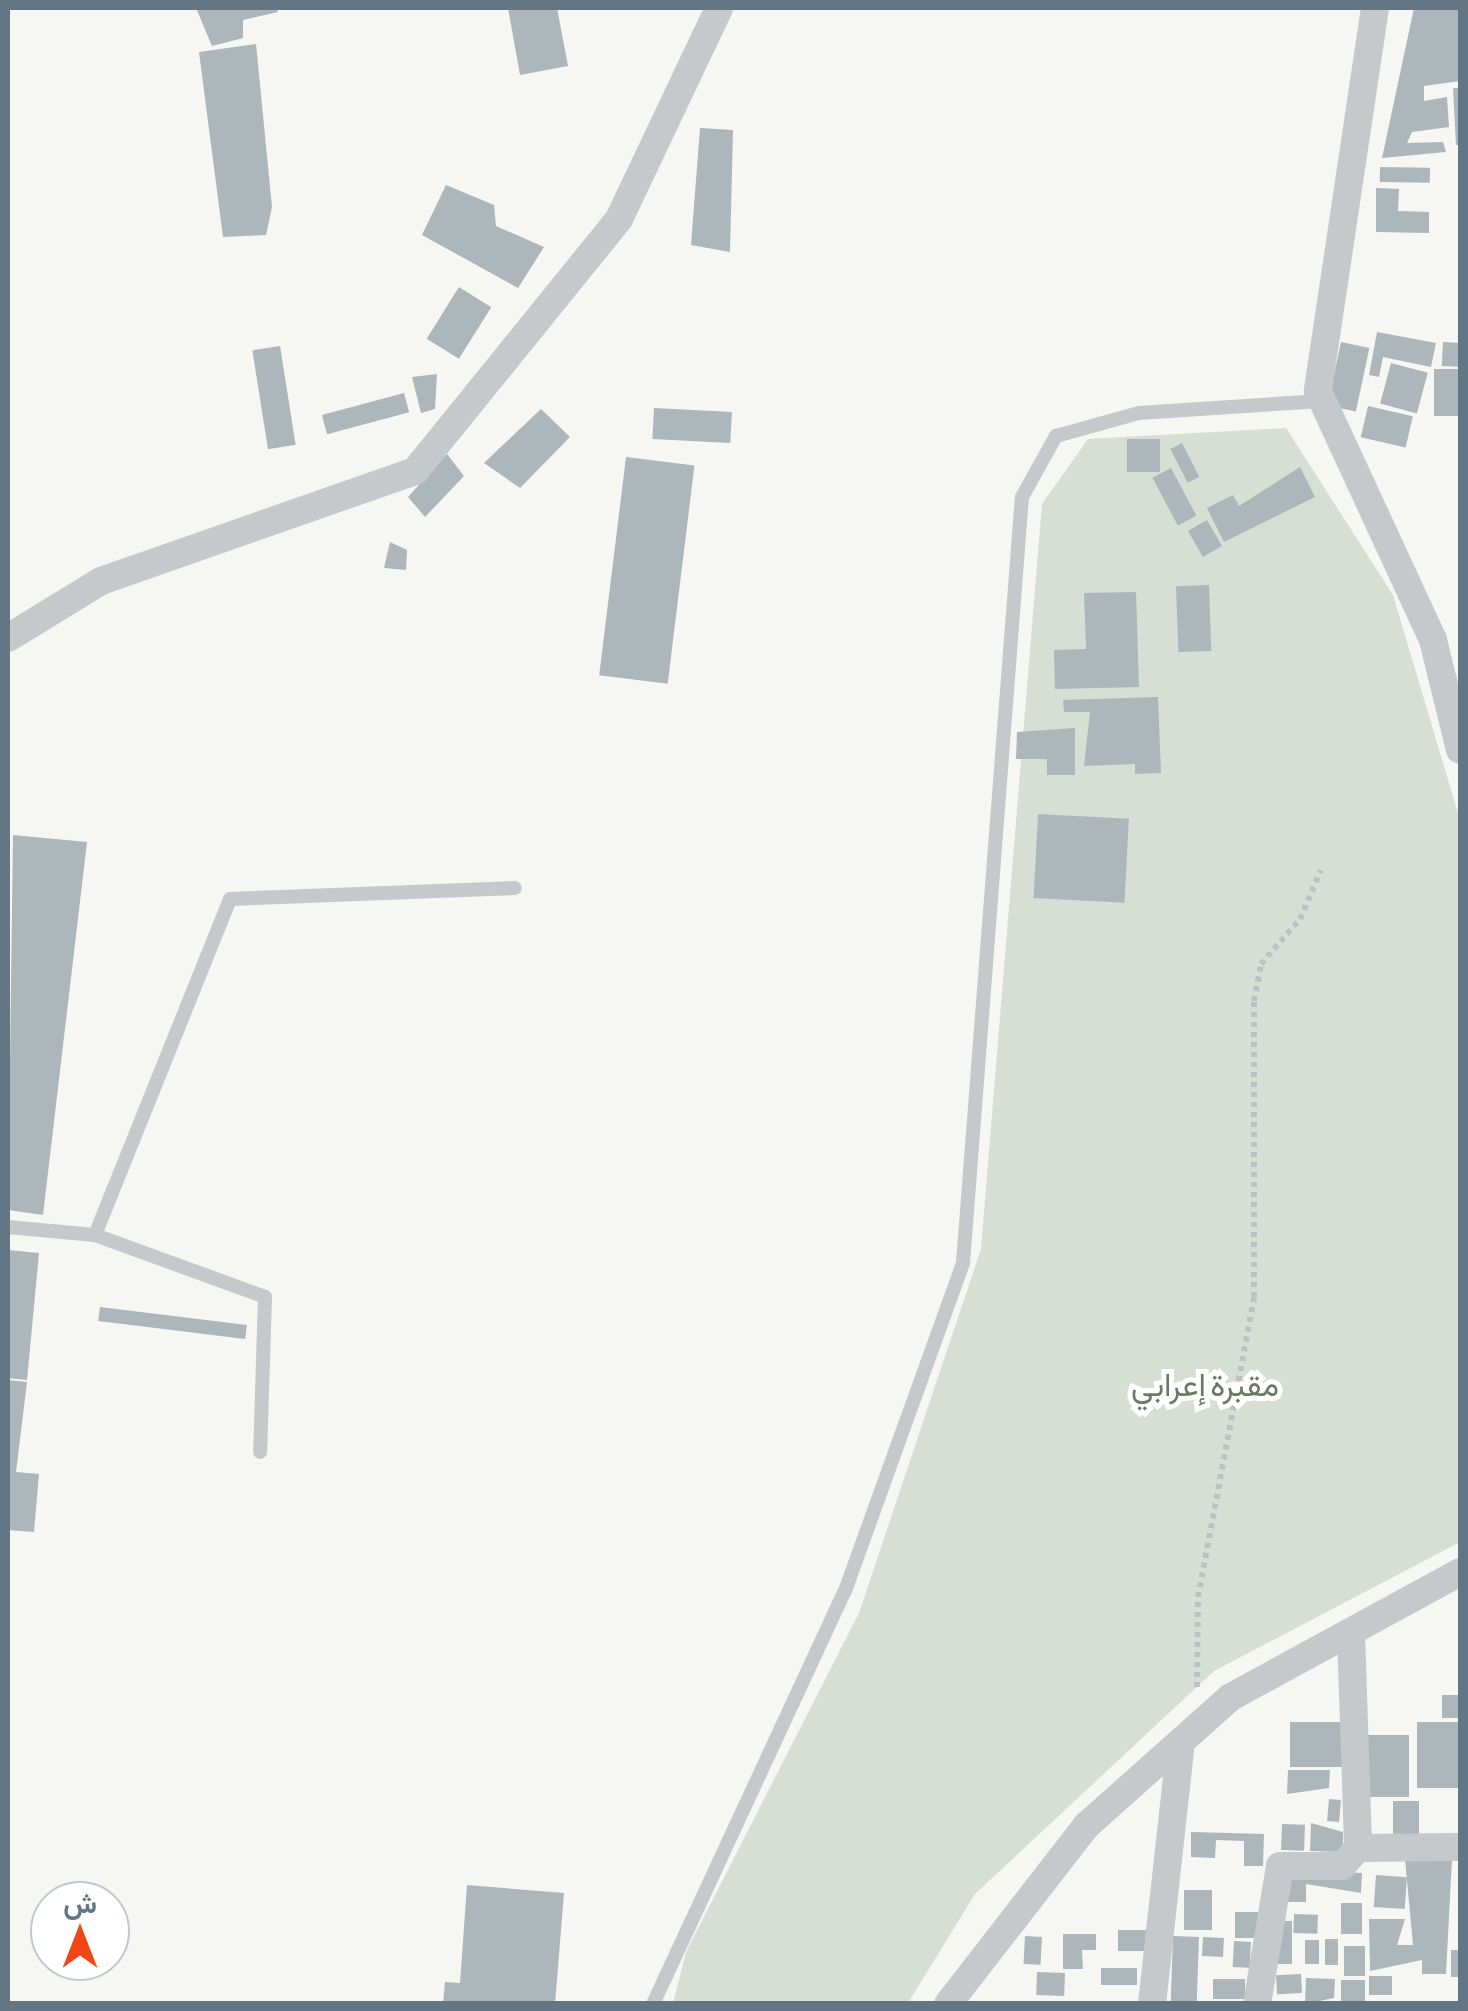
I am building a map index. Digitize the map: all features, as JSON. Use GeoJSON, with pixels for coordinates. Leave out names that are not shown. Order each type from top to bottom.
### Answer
{"type":"FeatureCollection","features":[{"type":"Feature","properties":{"kind":"street"},"geometry":{"type":"LineString","coordinates":[[8,638],[102,581],[415,471],[620,219],[718,8]]}},
{"type":"Feature","properties":{"kind":"street"},"geometry":{"type":"LineString","coordinates":[[1375,8],[1321,400],[1447,643],[1460,750]]}},
{"type":"Feature","properties":{"kind":"street"},"geometry":{"type":"LineString","coordinates":[[948,2004],[1086,1826],[1231,1696],[1460,1572]]}},
{"type":"Feature","properties":{"kind":"street"},"geometry":{"type":"LineString","coordinates":[[1257,2004],[1280,1866],[1342,1866],[1358,1848],[1351,1633]]}},
{"type":"Feature","properties":{"kind":"street"},"geometry":{"type":"LineString","coordinates":[[1152,2004],[1181,1742]]}},
{"type":"Feature","properties":{"kind":"street"},"geometry":{"type":"LineString","coordinates":[[1358,1848],[1460,1847]]}},
{"type":"Feature","properties":{"kind":"lane"},"geometry":{"type":"LineString","coordinates":[[653,2004],[844,1591],[962,1263],[1022,497],[1056,436],[1139,413],[1321,400]]}},
{"type":"Feature","properties":{"kind":"lane"},"geometry":{"type":"LineString","coordinates":[[95,1234],[230,900],[515,888]]}},
{"type":"Feature","properties":{"kind":"lane"},"geometry":{"type":"LineString","coordinates":[[8,1226],[95,1234],[266,1297],[260,1452]]}},
{"type":"Feature","properties":{"kind":"path"},"geometry":{"type":"LineString","coordinates":[[1208,1717],[1192,1656],[1254,1297],[1254,1000],[1261,964],[1300,919],[1321,870]]}},
{"type":"Feature","properties":{"kind":"green space","name":"مقبرة إعرابي"},"geometry":{"type":"Polygon","coordinates":[[[1286,428],[1393,595],[1460,820],[1460,1542],[1214,1671],[975,1894],[908,2003],[673,2004],[686,1952],[859,1613],[981,1249],[1042,504],[1088,439],[1286,428]]]}},
{"type":"Feature","properties":{"kind":"building"},"geometry":{"type":"Polygon","coordinates":[[[196,8],[277,8],[278,12],[243,20],[243,38],[212,46],[196,8]]]}},
{"type":"Feature","properties":{"kind":"building"},"geometry":{"type":"Polygon","coordinates":[[[508,8],[557,8],[568,66],[520,75],[508,8]]]}},
{"type":"Feature","properties":{"kind":"building"},"geometry":{"type":"Polygon","coordinates":[[[1414,8],[1460,10],[1460,81],[1424,86],[1424,101],[1447,97],[1449,127],[1412,132],[1407,143],[1443,142],[1446,152],[1382,158],[1414,8]]]}},
{"type":"Feature","properties":{"kind":"building"},"geometry":{"type":"Polygon","coordinates":[[[256,44],[272,207],[266,235],[223,237],[199,52],[256,44]]]}},
{"type":"Feature","properties":{"kind":"building"},"geometry":{"type":"Polygon","coordinates":[[[1453,88],[1460,88],[1460,145],[1456,145],[1453,88]]]}},
{"type":"Feature","properties":{"kind":"building"},"geometry":{"type":"Polygon","coordinates":[[[700,128],[733,130],[730,252],[691,245],[700,128]]]}},
{"type":"Feature","properties":{"kind":"building"},"geometry":{"type":"Polygon","coordinates":[[[1380,167],[1430,168],[1430,183],[1380,182],[1380,167]]]}},
{"type":"Feature","properties":{"kind":"building"},"geometry":{"type":"Polygon","coordinates":[[[446,185],[494,205],[496,226],[544,247],[518,288],[422,235],[446,185]]]}},
{"type":"Feature","properties":{"kind":"building"},"geometry":{"type":"Polygon","coordinates":[[[1376,188],[1399,189],[1398,211],[1429,212],[1429,233],[1376,232],[1376,188]]]}},
{"type":"Feature","properties":{"kind":"building"},"geometry":{"type":"Polygon","coordinates":[[[459,287],[491,307],[459,359],[427,339],[459,287]]]}},
{"type":"Feature","properties":{"kind":"building"},"geometry":{"type":"Polygon","coordinates":[[[1377,332],[1436,343],[1431,367],[1383,357],[1379,377],[1369,375],[1377,332]]]}},
{"type":"Feature","properties":{"kind":"building"},"geometry":{"type":"Polygon","coordinates":[[[1341,342],[1369,348],[1356,412],[1327,406],[1341,342]]]}},
{"type":"Feature","properties":{"kind":"building"},"geometry":{"type":"Polygon","coordinates":[[[1443,342],[1460,343],[1459,367],[1442,366],[1443,342]]]}},
{"type":"Feature","properties":{"kind":"building"},"geometry":{"type":"Polygon","coordinates":[[[280,346],[296,445],[268,449],[252,350],[280,346]]]}},
{"type":"Feature","properties":{"kind":"building"},"geometry":{"type":"Polygon","coordinates":[[[1391,363],[1428,373],[1417,413],[1380,404],[1391,363]]]}},
{"type":"Feature","properties":{"kind":"building"},"geometry":{"type":"Polygon","coordinates":[[[1434,369],[1460,369],[1460,416],[1434,416],[1434,369]]]}},
{"type":"Feature","properties":{"kind":"building"},"geometry":{"type":"Polygon","coordinates":[[[437,374],[435,409],[421,413],[412,377],[437,374]]]}},
{"type":"Feature","properties":{"kind":"building"},"geometry":{"type":"Polygon","coordinates":[[[404,393],[409,412],[327,434],[322,415],[404,393]]]}},
{"type":"Feature","properties":{"kind":"building"},"geometry":{"type":"Polygon","coordinates":[[[1368,406],[1413,416],[1406,448],[1361,437],[1368,406]]]}},
{"type":"Feature","properties":{"kind":"building"},"geometry":{"type":"Polygon","coordinates":[[[654,408],[732,412],[730,443],[652,439],[654,408]]]}},
{"type":"Feature","properties":{"kind":"building"},"geometry":{"type":"Polygon","coordinates":[[[541,409],[570,437],[520,488],[484,463],[541,409]]]}},
{"type":"Feature","properties":{"kind":"building"},"geometry":{"type":"Polygon","coordinates":[[[1127,439],[1160,439],[1160,472],[1127,472],[1127,439]]]}},
{"type":"Feature","properties":{"kind":"building"},"geometry":{"type":"Polygon","coordinates":[[[1182,443],[1199,477],[1188,483],[1170,449],[1182,443]]]}},
{"type":"Feature","properties":{"kind":"building"},"geometry":{"type":"Polygon","coordinates":[[[447,454],[464,476],[425,517],[408,497],[447,454]]]}},
{"type":"Feature","properties":{"kind":"building"},"geometry":{"type":"Polygon","coordinates":[[[626,457],[694,465],[668,684],[599,675],[626,457]]]}},
{"type":"Feature","properties":{"kind":"building"},"geometry":{"type":"Polygon","coordinates":[[[1300,467],[1315,497],[1224,542],[1207,508],[1233,495],[1239,506],[1300,467]]]}},
{"type":"Feature","properties":{"kind":"building"},"geometry":{"type":"Polygon","coordinates":[[[1171,468],[1196,516],[1178,526],[1152,478],[1171,468]]]}},
{"type":"Feature","properties":{"kind":"building"},"geometry":{"type":"Polygon","coordinates":[[[1207,520],[1222,546],[1203,557],[1188,531],[1207,520]]]}},
{"type":"Feature","properties":{"kind":"building"},"geometry":{"type":"Polygon","coordinates":[[[390,542],[407,550],[406,570],[384,568],[390,542]]]}},
{"type":"Feature","properties":{"kind":"building"},"geometry":{"type":"Polygon","coordinates":[[[1209,585],[1211,651],[1178,652],[1176,586],[1209,585]]]}},
{"type":"Feature","properties":{"kind":"building"},"geometry":{"type":"Polygon","coordinates":[[[1136,592],[1139,687],[1055,689],[1054,650],[1086,649],[1084,593],[1136,592]]]}},
{"type":"Feature","properties":{"kind":"building"},"geometry":{"type":"Polygon","coordinates":[[[1158,697],[1161,773],[1135,774],[1135,764],[1084,766],[1090,712],[1064,712],[1063,700],[1158,697]]]}},
{"type":"Feature","properties":{"kind":"building"},"geometry":{"type":"Polygon","coordinates":[[[1075,728],[1075,775],[1047,775],[1047,759],[1016,759],[1017,732],[1075,728]]]}},
{"type":"Feature","properties":{"kind":"building"},"geometry":{"type":"Polygon","coordinates":[[[1038,814],[1129,819],[1124,903],[1034,898],[1038,814]]]}},
{"type":"Feature","properties":{"kind":"building"},"geometry":{"type":"Polygon","coordinates":[[[13,835],[87,842],[43,1215],[8,1210],[13,835]]]}},
{"type":"Feature","properties":{"kind":"building"},"geometry":{"type":"Polygon","coordinates":[[[8,1250],[39,1253],[27,1380],[8,1378],[8,1250]]]}},
{"type":"Feature","properties":{"kind":"building"},"geometry":{"type":"Polygon","coordinates":[[[100,1307],[247,1325],[245,1339],[98,1321],[100,1307]]]}},
{"type":"Feature","properties":{"kind":"building"},"geometry":{"type":"Polygon","coordinates":[[[8,1380],[27,1382],[16,1472],[39,1474],[34,1532],[8,1530],[8,1380]]]}},
{"type":"Feature","properties":{"kind":"building"},"geometry":{"type":"Polygon","coordinates":[[[1442,1695],[1460,1695],[1460,1718],[1442,1718],[1442,1695]]]}},
{"type":"Feature","properties":{"kind":"building"},"geometry":{"type":"Polygon","coordinates":[[[1290,1722],[1347,1722],[1347,1767],[1290,1767],[1290,1722]]]}},
{"type":"Feature","properties":{"kind":"building"},"geometry":{"type":"Polygon","coordinates":[[[1417,1722],[1460,1722],[1460,1788],[1417,1788],[1417,1722]]]}},
{"type":"Feature","properties":{"kind":"building"},"geometry":{"type":"Polygon","coordinates":[[[1362,1735],[1409,1735],[1409,1797],[1362,1797],[1362,1735]]]}},
{"type":"Feature","properties":{"kind":"building"},"geometry":{"type":"Polygon","coordinates":[[[1288,1770],[1330,1770],[1329,1788],[1287,1794],[1288,1770]]]}},
{"type":"Feature","properties":{"kind":"building"},"geometry":{"type":"Polygon","coordinates":[[[1329,1799],[1341,1800],[1339,1822],[1327,1821],[1329,1799]]]}},
{"type":"Feature","properties":{"kind":"building"},"geometry":{"type":"Polygon","coordinates":[[[1393,1801],[1419,1801],[1419,1844],[1393,1844],[1393,1801]]]}},
{"type":"Feature","properties":{"kind":"building"},"geometry":{"type":"Polygon","coordinates":[[[1311,1823],[1343,1832],[1343,1852],[1310,1851],[1311,1823]]]}},
{"type":"Feature","properties":{"kind":"building"},"geometry":{"type":"Polygon","coordinates":[[[1282,1824],[1305,1825],[1304,1851],[1281,1850],[1282,1824]]]}},
{"type":"Feature","properties":{"kind":"building"},"geometry":{"type":"Polygon","coordinates":[[[1191,1832],[1264,1834],[1263,1866],[1244,1866],[1244,1841],[1216,1840],[1215,1858],[1191,1857],[1191,1832]]]}},
{"type":"Feature","properties":{"kind":"building"},"geometry":{"type":"Polygon","coordinates":[[[1405,1859],[1452,1859],[1446,1974],[1422,1974],[1422,1960],[1370,1971],[1369,1919],[1405,1919],[1397,1945],[1413,1945],[1405,1859]]]}},
{"type":"Feature","properties":{"kind":"building"},"geometry":{"type":"Polygon","coordinates":[[[1282,1871],[1362,1873],[1361,1893],[1306,1884],[1306,1902],[1282,1902],[1282,1871]]]}},
{"type":"Feature","properties":{"kind":"building"},"geometry":{"type":"Polygon","coordinates":[[[1376,1875],[1407,1877],[1405,1909],[1374,1907],[1376,1875]]]}},
{"type":"Feature","properties":{"kind":"building"},"geometry":{"type":"Polygon","coordinates":[[[467,1885],[564,1893],[555,2004],[443,2004],[445,1982],[460,1983],[467,1885]]]}},
{"type":"Feature","properties":{"kind":"building"},"geometry":{"type":"Polygon","coordinates":[[[1184,1890],[1212,1890],[1212,1930],[1184,1930],[1184,1890]]]}},
{"type":"Feature","properties":{"kind":"building"},"geometry":{"type":"Polygon","coordinates":[[[1341,1903],[1362,1903],[1362,1934],[1341,1934],[1341,1903]]]}},
{"type":"Feature","properties":{"kind":"building"},"geometry":{"type":"Polygon","coordinates":[[[1235,1912],[1258,1912],[1258,1938],[1235,1938],[1235,1912]]]}},
{"type":"Feature","properties":{"kind":"building"},"geometry":{"type":"Polygon","coordinates":[[[1294,1914],[1318,1915],[1317,1934],[1293,1933],[1294,1914]]]}},
{"type":"Feature","properties":{"kind":"building"},"geometry":{"type":"Polygon","coordinates":[[[1273,1921],[1292,1921],[1292,1964],[1273,1964],[1273,1921]]]}},
{"type":"Feature","properties":{"kind":"building"},"geometry":{"type":"Polygon","coordinates":[[[1118,1930],[1146,1930],[1146,1951],[1118,1951],[1118,1930]]]}},
{"type":"Feature","properties":{"kind":"building"},"geometry":{"type":"Polygon","coordinates":[[[1063,1934],[1096,1934],[1096,1950],[1082,1950],[1083,1969],[1063,1969],[1063,1934]]]}},
{"type":"Feature","properties":{"kind":"building"},"geometry":{"type":"Polygon","coordinates":[[[1025,1936],[1042,1937],[1041,1965],[1024,1964],[1025,1936]]]}},
{"type":"Feature","properties":{"kind":"building"},"geometry":{"type":"Polygon","coordinates":[[[1173,1936],[1199,1937],[1197,2002],[1171,2001],[1173,1936]]]}},
{"type":"Feature","properties":{"kind":"building"},"geometry":{"type":"Polygon","coordinates":[[[1203,1937],[1224,1938],[1223,1957],[1202,1956],[1203,1937]]]}},
{"type":"Feature","properties":{"kind":"building"},"geometry":{"type":"Polygon","coordinates":[[[1325,1939],[1338,1939],[1338,1965],[1325,1965],[1325,1939]]]}},
{"type":"Feature","properties":{"kind":"building"},"geometry":{"type":"Polygon","coordinates":[[[1305,1940],[1319,1940],[1319,1964],[1305,1964],[1305,1940]]]}},
{"type":"Feature","properties":{"kind":"building"},"geometry":{"type":"Polygon","coordinates":[[[1234,1941],[1251,1942],[1250,1968],[1233,1967],[1234,1941]]]}},
{"type":"Feature","properties":{"kind":"building"},"geometry":{"type":"Polygon","coordinates":[[[1344,1946],[1365,1946],[1365,1976],[1344,1976],[1344,1946]]]}},
{"type":"Feature","properties":{"kind":"building"},"geometry":{"type":"Polygon","coordinates":[[[1451,1950],[1460,1950],[1460,1977],[1451,1977],[1451,1950]]]}},
{"type":"Feature","properties":{"kind":"building"},"geometry":{"type":"Polygon","coordinates":[[[1101,1968],[1137,1968],[1137,1985],[1101,1985],[1101,1968]]]}},
{"type":"Feature","properties":{"kind":"building"},"geometry":{"type":"Polygon","coordinates":[[[1037,1972],[1065,1973],[1064,1996],[1036,1995],[1037,1972]]]}},
{"type":"Feature","properties":{"kind":"building"},"geometry":{"type":"Polygon","coordinates":[[[1301,1974],[1302,1993],[1277,1994],[1276,1975],[1301,1974]]]}},
{"type":"Feature","properties":{"kind":"building"},"geometry":{"type":"Polygon","coordinates":[[[1369,1976],[1392,1976],[1392,1995],[1369,1995],[1369,1976]]]}},
{"type":"Feature","properties":{"kind":"building"},"geometry":{"type":"Polygon","coordinates":[[[1306,1978],[1335,1979],[1334,1998],[1305,2004],[1306,1978]]]}},
{"type":"Feature","properties":{"kind":"building"},"geometry":{"type":"Polygon","coordinates":[[[1213,1979],[1245,1979],[1245,1999],[1213,1999],[1213,1979]]]}},
{"type":"Feature","properties":{"kind":"building"},"geometry":{"type":"Polygon","coordinates":[[[1341,1980],[1365,1980],[1365,2004],[1341,2004],[1341,1980]]]}}]}
